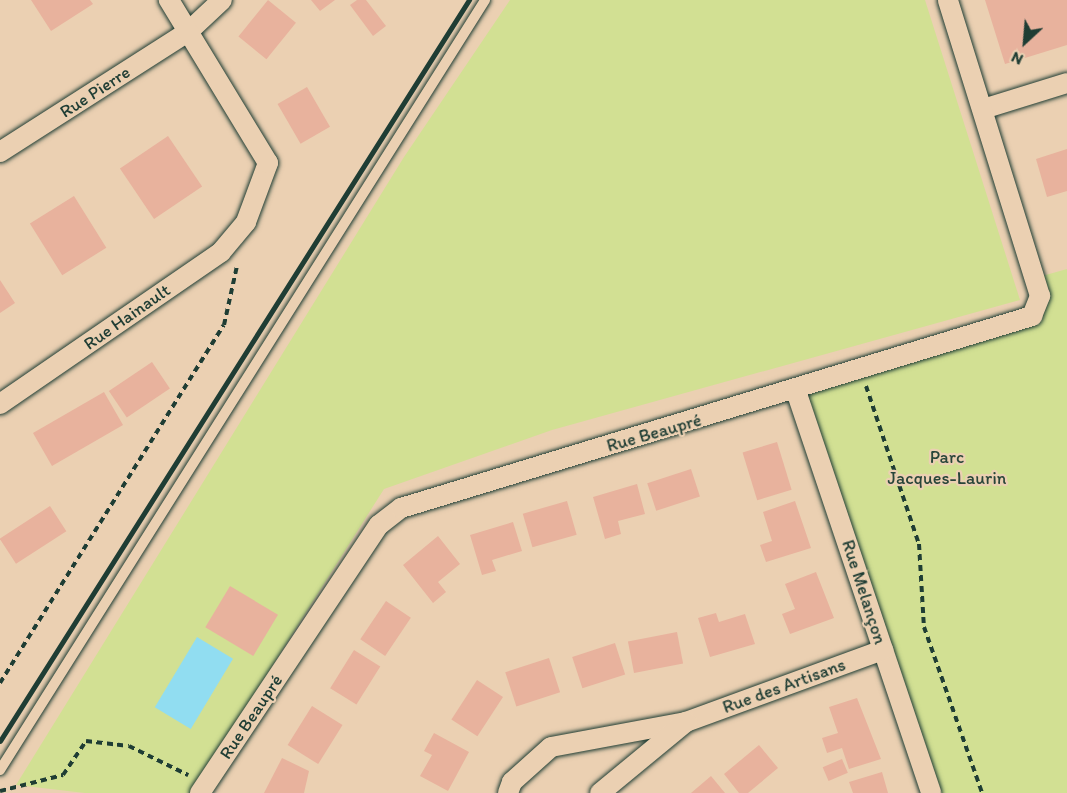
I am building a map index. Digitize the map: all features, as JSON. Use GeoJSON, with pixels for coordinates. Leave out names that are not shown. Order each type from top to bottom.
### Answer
{"type":"FeatureCollection","features":[{"type":"Feature","properties":{"kind":"street"},"geometry":{"type":"LineString","coordinates":[[169,0],[189,31]]}},
{"type":"Feature","properties":{"kind":"street","name":"Rue Pierre"},"geometry":{"type":"LineString","coordinates":[[0,152],[189,31],[222,0]]}},
{"type":"Feature","properties":{"kind":"street"},"geometry":{"type":"LineString","coordinates":[[948,0],[983,109],[1067,83]]}},
{"type":"Feature","properties":{"kind":"street","name":"Rue Hainault"},"geometry":{"type":"LineString","coordinates":[[0,404],[221,252],[246,222],[268,163],[189,31]]}},
{"type":"Feature","properties":{"kind":"street","name":"Rue Beaupré"},"geometry":{"type":"LineString","coordinates":[[203,788],[379,525],[401,508],[1016,324],[1039,306],[983,109]]}},
{"type":"Feature","properties":{"kind":"street","name":"Rue Melançon"},"geometry":{"type":"LineString","coordinates":[[796,391],[931,793]]}},
{"type":"Feature","properties":{"kind":"street","name":"Rue des Artisans"},"geometry":{"type":"LineString","coordinates":[[508,793],[512,782],[551,747],[686,722],[883,650]]}},
{"type":"Feature","properties":{"kind":"street","name":"Rue des Artisans"},"geometry":{"type":"LineString","coordinates":[[600,793],[686,722]]}},
{"type":"Feature","properties":{"kind":"lane"},"geometry":{"type":"LineString","coordinates":[[0,770],[485,0]]}},
{"type":"Feature","properties":{"kind":"path"},"geometry":{"type":"LineString","coordinates":[[0,683],[224,325],[239,256]]}},
{"type":"Feature","properties":{"kind":"path"},"geometry":{"type":"LineString","coordinates":[[861,371],[919,544],[924,627],[982,793]]}},
{"type":"Feature","properties":{"kind":"path"},"geometry":{"type":"LineString","coordinates":[[0,791],[63,775],[86,741],[129,746],[203,788]]}},
{"type":"Feature","properties":{"kind":"green space"},"geometry":{"type":"Polygon","coordinates":[[[510,0],[925,0],[1020,300],[552,430],[384,489],[192,793],[85,793],[16,785],[404,157],[510,0]]]}},
{"type":"Feature","properties":{"kind":"green space","name":"Parc Jacques-Laurin"},"geometry":{"type":"Polygon","coordinates":[[[1067,269],[1067,793],[931,793],[796,391],[1032,316],[1035,278],[1067,269]]]}},
{"type":"Feature","properties":{"kind":"water"},"geometry":{"type":"Polygon","coordinates":[[[197,637],[233,659],[191,729],[155,707],[197,637]]]}},
{"type":"Feature","properties":{"kind":"building"},"geometry":{"type":"Polygon","coordinates":[[[31,0],[90,0],[93,4],[51,31],[31,0]]]}},
{"type":"Feature","properties":{"kind":"building"},"geometry":{"type":"Polygon","coordinates":[[[268,0],[296,23],[266,59],[238,37],[268,0]]]}},
{"type":"Feature","properties":{"kind":"building"},"geometry":{"type":"Polygon","coordinates":[[[311,0],[335,0],[320,11],[311,0]]]}},
{"type":"Feature","properties":{"kind":"building"},"geometry":{"type":"Polygon","coordinates":[[[357,0],[366,0],[386,26],[373,36],[350,5],[357,0]]]}},
{"type":"Feature","properties":{"kind":"building"},"geometry":{"type":"Polygon","coordinates":[[[985,0],[1067,0],[1067,45],[1005,64],[985,0]]]}},
{"type":"Feature","properties":{"kind":"building"},"geometry":{"type":"Polygon","coordinates":[[[307,87],[330,127],[301,144],[278,104],[307,87]]]}},
{"type":"Feature","properties":{"kind":"building"},"geometry":{"type":"Polygon","coordinates":[[[168,136],[202,187],[154,219],[120,168],[168,136]]]}},
{"type":"Feature","properties":{"kind":"building"},"geometry":{"type":"Polygon","coordinates":[[[1067,149],[1067,191],[1047,197],[1036,159],[1067,149]]]}},
{"type":"Feature","properties":{"kind":"building"},"geometry":{"type":"Polygon","coordinates":[[[74,196],[106,248],[62,275],[30,224],[74,196]]]}},
{"type":"Feature","properties":{"kind":"building"},"geometry":{"type":"Polygon","coordinates":[[[0,280],[15,303],[0,313],[0,280]]]}},
{"type":"Feature","properties":{"kind":"building"},"geometry":{"type":"Polygon","coordinates":[[[152,362],[170,389],[127,418],[109,391],[152,362]]]}},
{"type":"Feature","properties":{"kind":"building"},"geometry":{"type":"Polygon","coordinates":[[[104,392],[123,425],[52,466],[33,433],[104,392]]]}},
{"type":"Feature","properties":{"kind":"building"},"geometry":{"type":"Polygon","coordinates":[[[777,442],[792,490],[757,500],[743,453],[777,442]]]}},
{"type":"Feature","properties":{"kind":"building"},"geometry":{"type":"Polygon","coordinates":[[[691,469],[700,497],[656,511],[647,483],[691,469]]]}},
{"type":"Feature","properties":{"kind":"building"},"geometry":{"type":"Polygon","coordinates":[[[637,484],[645,514],[618,521],[621,534],[605,539],[593,497],[637,484]]]}},
{"type":"Feature","properties":{"kind":"building"},"geometry":{"type":"Polygon","coordinates":[[[567,501],[577,535],[532,547],[523,514],[567,501]]]}},
{"type":"Feature","properties":{"kind":"building"},"geometry":{"type":"Polygon","coordinates":[[[795,501],[811,548],[766,562],[760,545],[772,541],[763,512],[795,501]]]}},
{"type":"Feature","properties":{"kind":"building"},"geometry":{"type":"Polygon","coordinates":[[[50,506],[66,531],[16,564],[0,538],[50,506]]]}},
{"type":"Feature","properties":{"kind":"building"},"geometry":{"type":"Polygon","coordinates":[[[513,522],[522,551],[492,560],[496,571],[482,575],[470,535],[513,522]]]}},
{"type":"Feature","properties":{"kind":"building"},"geometry":{"type":"Polygon","coordinates":[[[438,536],[460,564],[438,582],[446,592],[433,603],[403,565],[438,536]]]}},
{"type":"Feature","properties":{"kind":"building"},"geometry":{"type":"Polygon","coordinates":[[[816,572],[834,618],[790,634],[782,614],[795,609],[785,584],[816,572]]]}},
{"type":"Feature","properties":{"kind":"building"},"geometry":{"type":"Polygon","coordinates":[[[230,586],[278,615],[253,656],[205,627],[230,586]]]}},
{"type":"Feature","properties":{"kind":"building"},"geometry":{"type":"Polygon","coordinates":[[[386,601],[411,618],[385,656],[360,639],[386,601]]]}},
{"type":"Feature","properties":{"kind":"building"},"geometry":{"type":"Polygon","coordinates":[[[716,613],[719,622],[745,614],[755,644],[710,657],[698,618],[716,613]]]}},
{"type":"Feature","properties":{"kind":"building"},"geometry":{"type":"Polygon","coordinates":[[[677,632],[683,663],[634,673],[628,642],[677,632]]]}},
{"type":"Feature","properties":{"kind":"building"},"geometry":{"type":"Polygon","coordinates":[[[615,643],[625,674],[582,688],[572,657],[615,643]]]}},
{"type":"Feature","properties":{"kind":"building"},"geometry":{"type":"Polygon","coordinates":[[[354,650],[380,666],[356,705],[330,688],[354,650]]]}},
{"type":"Feature","properties":{"kind":"building"},"geometry":{"type":"Polygon","coordinates":[[[549,658],[560,692],[516,706],[505,672],[549,658]]]}},
{"type":"Feature","properties":{"kind":"building"},"geometry":{"type":"Polygon","coordinates":[[[477,680],[503,697],[477,736],[451,719],[477,680]]]}},
{"type":"Feature","properties":{"kind":"building"},"geometry":{"type":"Polygon","coordinates":[[[857,698],[881,759],[849,769],[842,748],[827,753],[822,738],[838,733],[829,707],[857,698]]]}},
{"type":"Feature","properties":{"kind":"building"},"geometry":{"type":"Polygon","coordinates":[[[312,706],[343,725],[318,764],[288,745],[312,706]]]}},
{"type":"Feature","properties":{"kind":"building"},"geometry":{"type":"Polygon","coordinates":[[[434,733],[469,752],[448,791],[420,776],[432,755],[424,751],[434,733]]]}},
{"type":"Feature","properties":{"kind":"building"},"geometry":{"type":"Polygon","coordinates":[[[759,745],[778,768],[748,793],[739,793],[724,774],[759,745]]]}},
{"type":"Feature","properties":{"kind":"building"},"geometry":{"type":"Polygon","coordinates":[[[282,758],[309,771],[304,793],[264,793],[282,758]]]}},
{"type":"Feature","properties":{"kind":"building"},"geometry":{"type":"Polygon","coordinates":[[[842,759],[848,773],[829,781],[823,767],[842,759]]]}},
{"type":"Feature","properties":{"kind":"building"},"geometry":{"type":"Polygon","coordinates":[[[882,772],[888,793],[853,793],[849,782],[882,772]]]}},
{"type":"Feature","properties":{"kind":"building"},"geometry":{"type":"Polygon","coordinates":[[[711,776],[725,793],[691,793],[711,776]]]}},
{"type":"Feature","properties":{"kind":"railway"},"geometry":{"type":"LineString","coordinates":[[0,741],[469,0]]}}]}
